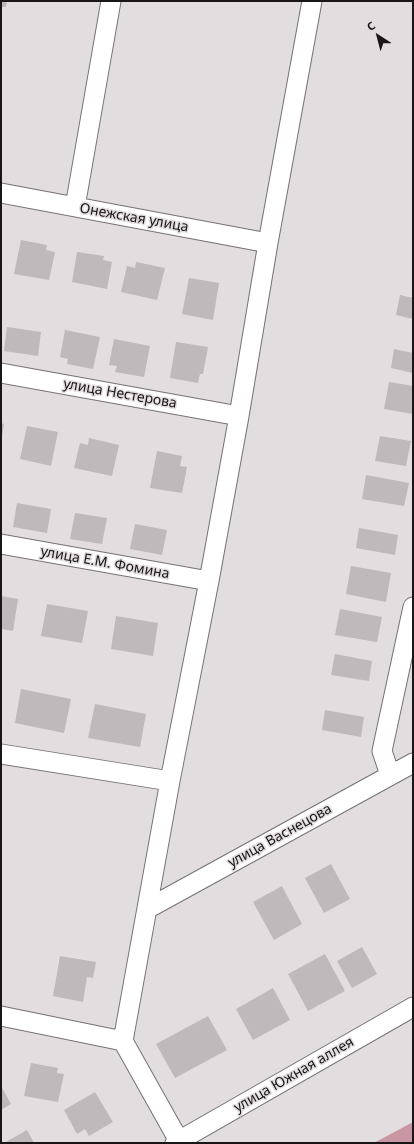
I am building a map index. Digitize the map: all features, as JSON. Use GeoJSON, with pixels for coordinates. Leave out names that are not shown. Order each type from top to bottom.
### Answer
{"type":"FeatureCollection","features":[{"type":"Feature","properties":{"kind":"street"},"geometry":{"type":"LineString","coordinates":[[75,207],[110,1]]}},
{"type":"Feature","properties":{"kind":"street"},"geometry":{"type":"LineString","coordinates":[[177,1142],[123,1041],[170,781],[239,416],[268,243],[312,1]]}},
{"type":"Feature","properties":{"kind":"street","name":"Онежская улица"},"geometry":{"type":"LineString","coordinates":[[1,193],[268,243]]}},
{"type":"Feature","properties":{"kind":"street","name":"улица Нестерова"},"geometry":{"type":"LineString","coordinates":[[1,372],[239,416]]}},
{"type":"Feature","properties":{"kind":"street","name":"улица Е.М. Фомина"},"geometry":{"type":"LineString","coordinates":[[1,544],[209,581]]}},
{"type":"Feature","properties":{"kind":"street"},"geometry":{"type":"LineString","coordinates":[[390,775],[382,751],[413,607]]}},
{"type":"Feature","properties":{"kind":"street"},"geometry":{"type":"LineString","coordinates":[[1,754],[170,781]]}},
{"type":"Feature","properties":{"kind":"street","name":"улица Васнецова"},"geometry":{"type":"LineString","coordinates":[[147,909],[413,763]]}},
{"type":"Feature","properties":{"kind":"street","name":"улица Южная аллея"},"geometry":{"type":"LineString","coordinates":[[177,1142],[413,1007]]}},
{"type":"Feature","properties":{"kind":"street"},"geometry":{"type":"LineString","coordinates":[[1,1016],[123,1041]]}},
{"type":"Feature","properties":{"kind":"shaded area"},"geometry":{"type":"Polygon","coordinates":[[[413,1122],[413,1143],[374,1143],[413,1122]]]}},
{"type":"Feature","properties":{"kind":"building"},"geometry":{"type":"Polygon","coordinates":[[[1,1],[7,1],[6,7],[1,7],[1,1]]]}},
{"type":"Feature","properties":{"kind":"building"},"geometry":{"type":"Polygon","coordinates":[[[21,240],[47,245],[46,250],[55,252],[49,280],[14,274],[21,240]]]}},
{"type":"Feature","properties":{"kind":"building"},"geometry":{"type":"Polygon","coordinates":[[[77,252],[104,256],[103,260],[112,262],[107,289],[72,282],[77,252]]]}},
{"type":"Feature","properties":{"kind":"building"},"geometry":{"type":"Polygon","coordinates":[[[136,262],[165,268],[157,300],[121,292],[127,266],[135,268],[136,262]]]}},
{"type":"Feature","properties":{"kind":"building"},"geometry":{"type":"Polygon","coordinates":[[[189,278],[219,283],[213,320],[182,314],[189,278]]]}},
{"type":"Feature","properties":{"kind":"building"},"geometry":{"type":"Polygon","coordinates":[[[400,295],[413,298],[413,319],[396,315],[400,295]]]}},
{"type":"Feature","properties":{"kind":"building"},"geometry":{"type":"Polygon","coordinates":[[[7,327],[41,332],[38,356],[4,351],[7,327]]]}},
{"type":"Feature","properties":{"kind":"building"},"geometry":{"type":"Polygon","coordinates":[[[65,330],[100,337],[93,369],[67,364],[68,359],[60,357],[65,330]]]}},
{"type":"Feature","properties":{"kind":"building"},"geometry":{"type":"Polygon","coordinates":[[[114,339],[150,346],[144,377],[115,372],[117,366],[109,365],[114,339]]]}},
{"type":"Feature","properties":{"kind":"building"},"geometry":{"type":"Polygon","coordinates":[[[176,342],[208,347],[203,374],[200,374],[198,383],[170,378],[176,342]]]}},
{"type":"Feature","properties":{"kind":"building"},"geometry":{"type":"Polygon","coordinates":[[[394,349],[413,353],[413,373],[391,368],[394,349]]]}},
{"type":"Feature","properties":{"kind":"building"},"geometry":{"type":"Polygon","coordinates":[[[389,382],[413,386],[413,414],[384,409],[389,382]]]}},
{"type":"Feature","properties":{"kind":"building"},"geometry":{"type":"Polygon","coordinates":[[[1,423],[4,424],[2,436],[1,436],[1,423]]]}},
{"type":"Feature","properties":{"kind":"building"},"geometry":{"type":"Polygon","coordinates":[[[27,426],[58,432],[51,466],[20,459],[27,426]]]}},
{"type":"Feature","properties":{"kind":"building"},"geometry":{"type":"Polygon","coordinates":[[[380,436],[411,441],[406,466],[375,461],[380,436]]]}},
{"type":"Feature","properties":{"kind":"building"},"geometry":{"type":"Polygon","coordinates":[[[89,438],[119,445],[112,476],[74,468],[80,443],[88,445],[89,438]]]}},
{"type":"Feature","properties":{"kind":"building"},"geometry":{"type":"Polygon","coordinates":[[[157,451],[182,456],[180,466],[187,467],[182,493],[150,488],[157,451]]]}},
{"type":"Feature","properties":{"kind":"building"},"geometry":{"type":"Polygon","coordinates":[[[366,475],[409,483],[404,506],[362,499],[366,475]]]}},
{"type":"Feature","properties":{"kind":"building"},"geometry":{"type":"Polygon","coordinates":[[[17,503],[51,509],[47,533],[13,527],[17,503]]]}},
{"type":"Feature","properties":{"kind":"building"},"geometry":{"type":"Polygon","coordinates":[[[75,513],[107,518],[102,544],[70,539],[75,513]]]}},
{"type":"Feature","properties":{"kind":"building"},"geometry":{"type":"Polygon","coordinates":[[[135,524],[167,530],[162,555],[130,549],[135,524]]]}},
{"type":"Feature","properties":{"kind":"building"},"geometry":{"type":"Polygon","coordinates":[[[359,528],[398,535],[395,555],[356,548],[359,528]]]}},
{"type":"Feature","properties":{"kind":"building"},"geometry":{"type":"Polygon","coordinates":[[[351,566],[391,573],[386,602],[346,594],[351,566]]]}},
{"type":"Feature","properties":{"kind":"building"},"geometry":{"type":"Polygon","coordinates":[[[1,596],[18,599],[13,631],[1,629],[1,596]]]}},
{"type":"Feature","properties":{"kind":"building"},"geometry":{"type":"Polygon","coordinates":[[[47,604],[88,611],[82,643],[41,636],[47,604]]]}},
{"type":"Feature","properties":{"kind":"building"},"geometry":{"type":"Polygon","coordinates":[[[340,609],[382,617],[377,642],[335,635],[340,609]]]}},
{"type":"Feature","properties":{"kind":"building"},"geometry":{"type":"Polygon","coordinates":[[[116,616],[158,623],[153,656],[111,649],[116,616]]]}},
{"type":"Feature","properties":{"kind":"building"},"geometry":{"type":"Polygon","coordinates":[[[335,654],[372,661],[369,681],[331,675],[335,654]]]}},
{"type":"Feature","properties":{"kind":"building"},"geometry":{"type":"Polygon","coordinates":[[[21,689],[71,699],[64,733],[15,723],[21,689]]]}},
{"type":"Feature","properties":{"kind":"building"},"geometry":{"type":"Polygon","coordinates":[[[95,704],[146,714],[140,747],[88,738],[95,704]]]}},
{"type":"Feature","properties":{"kind":"building"},"geometry":{"type":"Polygon","coordinates":[[[325,710],[364,717],[361,737],[322,730],[325,710]]]}},
{"type":"Feature","properties":{"kind":"building"},"geometry":{"type":"Polygon","coordinates":[[[331,864],[350,899],[324,913],[305,878],[331,864]]]}},
{"type":"Feature","properties":{"kind":"building"},"geometry":{"type":"Polygon","coordinates":[[[282,886],[302,924],[274,940],[253,902],[282,886]]]}},
{"type":"Feature","properties":{"kind":"building"},"geometry":{"type":"Polygon","coordinates":[[[362,947],[377,974],[352,988],[337,961],[362,947]]]}},
{"type":"Feature","properties":{"kind":"building"},"geometry":{"type":"Polygon","coordinates":[[[325,954],[345,991],[308,1011],[288,974],[325,954]]]}},
{"type":"Feature","properties":{"kind":"building"},"geometry":{"type":"Polygon","coordinates":[[[60,956],[96,962],[93,978],[87,977],[83,1002],[53,996],[60,956]]]}},
{"type":"Feature","properties":{"kind":"building"},"geometry":{"type":"Polygon","coordinates":[[[273,988],[290,1020],[253,1040],[236,1009],[273,988]]]}},
{"type":"Feature","properties":{"kind":"building"},"geometry":{"type":"Polygon","coordinates":[[[208,1016],[227,1050],[175,1078],[156,1044],[208,1016]]]}},
{"type":"Feature","properties":{"kind":"building"},"geometry":{"type":"Polygon","coordinates":[[[31,1063],[58,1068],[57,1073],[64,1074],[58,1102],[24,1096],[31,1063]]]}},
{"type":"Feature","properties":{"kind":"building"},"geometry":{"type":"Polygon","coordinates":[[[1,1086],[11,1104],[1,1110],[1,1086]]]}},
{"type":"Feature","properties":{"kind":"building"},"geometry":{"type":"Polygon","coordinates":[[[95,1092],[113,1122],[89,1136],[85,1129],[77,1134],[64,1110],[95,1092]]]}},
{"type":"Feature","properties":{"kind":"building"},"geometry":{"type":"Polygon","coordinates":[[[27,1130],[34,1143],[4,1143],[27,1130]]]}}]}
